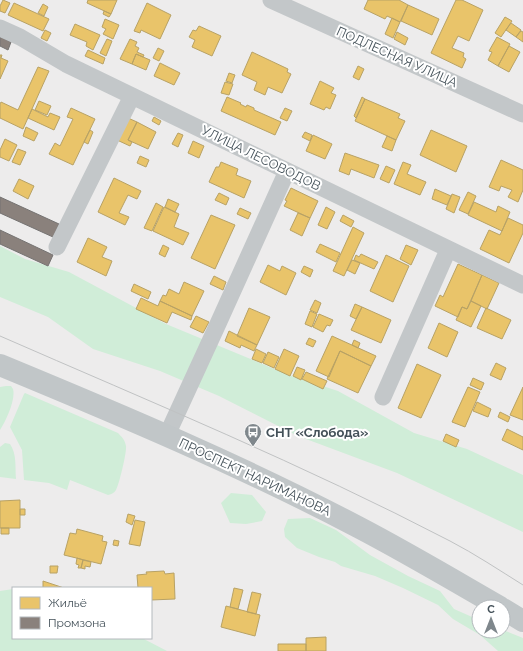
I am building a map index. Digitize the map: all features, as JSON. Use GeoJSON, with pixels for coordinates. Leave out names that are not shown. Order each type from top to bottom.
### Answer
{"type":"FeatureCollection","features":[{"type":"Feature","properties":{"kind":"main road","name":"ПРОСПЕКТ НАРИМАНОВА"},"geometry":{"type":"LineString","coordinates":[[0,365],[167,435],[279,487],[359,527],[486,599]]}},
{"type":"Feature","properties":{"kind":"main road"},"geometry":{"type":"LineString","coordinates":[[511,613],[523,620]]}},
{"type":"Feature","properties":{"kind":"street","name":"ПОДЛЕСНАЯ УЛИЦА"},"geometry":{"type":"LineString","coordinates":[[271,0],[523,114]]}},
{"type":"Feature","properties":{"kind":"street","name":"УЛИЦА ЛЕСОВОДОВ"},"geometry":{"type":"LineString","coordinates":[[0,28],[20,37],[66,64],[523,285]]}},
{"type":"Feature","properties":{"kind":"street"},"geometry":{"type":"LineString","coordinates":[[57,247],[132,96]]}},
{"type":"Feature","properties":{"kind":"street"},"geometry":{"type":"LineString","coordinates":[[167,435],[287,171]]}},
{"type":"Feature","properties":{"kind":"street"},"geometry":{"type":"LineString","coordinates":[[383,397],[448,250]]}},
{"type":"Feature","properties":{"kind":"green space"},"geometry":{"type":"Polygon","coordinates":[[[0,246],[25,259],[69,272],[166,324],[289,375],[338,391],[414,433],[467,449],[523,475],[523,532],[397,473],[298,436],[219,396],[160,371],[93,349],[48,317],[0,297],[0,246]]]}},
{"type":"Feature","properties":{"kind":"green space"},"geometry":{"type":"Polygon","coordinates":[[[11,386],[14,393],[8,416],[0,430],[0,387],[11,386]]]}},
{"type":"Feature","properties":{"kind":"green space"},"geometry":{"type":"Polygon","coordinates":[[[25,393],[118,433],[121,436],[125,442],[126,449],[121,475],[116,490],[112,494],[108,495],[70,480],[67,490],[49,483],[24,480],[22,450],[10,427],[25,393]]]}},
{"type":"Feature","properties":{"kind":"green space"},"geometry":{"type":"Polygon","coordinates":[[[5,443],[10,444],[14,452],[16,479],[0,477],[0,447],[5,443]]]}},
{"type":"Feature","properties":{"kind":"green space"},"geometry":{"type":"Polygon","coordinates":[[[231,493],[252,495],[266,512],[262,521],[246,524],[230,523],[221,503],[231,493]]]}},
{"type":"Feature","properties":{"kind":"green space"},"geometry":{"type":"Polygon","coordinates":[[[310,518],[336,530],[370,555],[408,576],[440,591],[454,609],[471,616],[471,630],[453,619],[438,605],[403,588],[375,576],[341,566],[335,562],[297,548],[285,537],[284,529],[288,519],[310,518]]]}},
{"type":"Feature","properties":{"kind":"green space"},"geometry":{"type":"Polygon","coordinates":[[[12,589],[12,639],[144,639],[167,651],[0,651],[0,591],[12,589]]]}},
{"type":"Feature","properties":{"kind":"green space"},"geometry":{"type":"Polygon","coordinates":[[[511,633],[523,638],[523,651],[498,651],[484,639],[511,639],[511,633]]]}},
{"type":"Feature","properties":{"kind":"building: Жильё"},"geometry":{"type":"Polygon","coordinates":[[[3,0],[10,3],[5,13],[0,11],[0,6],[3,0]]]}},
{"type":"Feature","properties":{"kind":"building: Жильё"},"geometry":{"type":"Polygon","coordinates":[[[88,0],[117,0],[111,14],[87,3],[88,0]]]}},
{"type":"Feature","properties":{"kind":"building: Жильё"},"geometry":{"type":"Polygon","coordinates":[[[368,0],[399,0],[408,5],[400,22],[387,16],[385,19],[364,9],[368,0]]]}},
{"type":"Feature","properties":{"kind":"building: Жильё"},"geometry":{"type":"Polygon","coordinates":[[[456,0],[462,0],[483,10],[469,41],[458,36],[452,48],[464,53],[463,57],[466,59],[462,68],[431,53],[456,0]]]}},
{"type":"Feature","properties":{"kind":"building: Жильё"},"geometry":{"type":"Polygon","coordinates":[[[14,3],[49,19],[43,31],[8,15],[14,3]]]}},
{"type":"Feature","properties":{"kind":"building: Жильё"},"geometry":{"type":"Polygon","coordinates":[[[147,3],[171,15],[160,39],[141,30],[140,33],[134,31],[147,3]]]}},
{"type":"Feature","properties":{"kind":"building: Жильё"},"geometry":{"type":"Polygon","coordinates":[[[43,4],[48,7],[44,16],[38,13],[43,4]]]}},
{"type":"Feature","properties":{"kind":"building: Жильё"},"geometry":{"type":"Polygon","coordinates":[[[408,5],[439,19],[432,35],[401,21],[408,5]]]}},
{"type":"Feature","properties":{"kind":"building: Жильё"},"geometry":{"type":"Polygon","coordinates":[[[104,11],[111,14],[109,17],[103,14],[104,11]]]}},
{"type":"Feature","properties":{"kind":"building: Жильё"},"geometry":{"type":"Polygon","coordinates":[[[505,17],[512,21],[501,37],[495,33],[505,17]]]}},
{"type":"Feature","properties":{"kind":"building: Жильё"},"geometry":{"type":"Polygon","coordinates":[[[392,18],[400,22],[393,38],[385,34],[392,18]]]}},
{"type":"Feature","properties":{"kind":"building: Жильё"},"geometry":{"type":"Polygon","coordinates":[[[105,19],[119,25],[113,39],[103,34],[106,29],[102,27],[105,19]]]}},
{"type":"Feature","properties":{"kind":"building: Жильё"},"geometry":{"type":"Polygon","coordinates":[[[511,23],[521,30],[516,37],[506,30],[511,23]]]}},
{"type":"Feature","properties":{"kind":"building: Жильё"},"geometry":{"type":"Polygon","coordinates":[[[75,24],[100,35],[93,50],[86,46],[87,42],[70,35],[75,24]]]}},
{"type":"Feature","properties":{"kind":"building: Жильё"},"geometry":{"type":"Polygon","coordinates":[[[199,26],[221,36],[212,56],[192,47],[195,40],[189,37],[193,30],[196,31],[199,26]]]}},
{"type":"Feature","properties":{"kind":"building: Жильё"},"geometry":{"type":"Polygon","coordinates":[[[45,30],[51,33],[47,41],[41,38],[45,30]]]}},
{"type":"Feature","properties":{"kind":"building: Жильё"},"geometry":{"type":"Polygon","coordinates":[[[521,31],[523,32],[523,42],[516,37],[521,31]]]}},
{"type":"Feature","properties":{"kind":"building: Жильё"},"geometry":{"type":"Polygon","coordinates":[[[397,32],[408,38],[405,45],[394,39],[397,32]]]}},
{"type":"Feature","properties":{"kind":"building: Жильё"},"geometry":{"type":"Polygon","coordinates":[[[497,37],[510,44],[498,66],[488,60],[492,52],[489,51],[497,37]]]}},
{"type":"Feature","properties":{"kind":"building: Жильё"},"geometry":{"type":"Polygon","coordinates":[[[107,39],[112,41],[106,56],[100,53],[107,39]]]}},
{"type":"Feature","properties":{"kind":"building: Жильё"},"geometry":{"type":"Polygon","coordinates":[[[130,39],[137,42],[135,46],[139,48],[137,52],[144,55],[143,57],[136,54],[132,64],[120,59],[130,39]]]}},
{"type":"Feature","properties":{"kind":"building: Жильё"},"geometry":{"type":"Polygon","coordinates":[[[509,46],[520,52],[509,72],[498,66],[509,46]]]}},
{"type":"Feature","properties":{"kind":"building: Жильё"},"geometry":{"type":"Polygon","coordinates":[[[158,48],[164,51],[159,61],[153,58],[158,48]]]}},
{"type":"Feature","properties":{"kind":"building: Жильё"},"geometry":{"type":"Polygon","coordinates":[[[88,50],[105,58],[103,64],[85,56],[88,50]]]}},
{"type":"Feature","properties":{"kind":"building: Жильё"},"geometry":{"type":"Polygon","coordinates":[[[252,52],[288,69],[287,72],[291,74],[282,93],[268,87],[265,95],[254,90],[257,82],[242,75],[252,52]]]}},
{"type":"Feature","properties":{"kind":"building: Жильё"},"geometry":{"type":"Polygon","coordinates":[[[136,54],[150,60],[146,70],[132,64],[136,54]]]}},
{"type":"Feature","properties":{"kind":"building: Жильё"},"geometry":{"type":"Polygon","coordinates":[[[0,55],[2,55],[1,58],[8,61],[0,79],[0,55]]]}},
{"type":"Feature","properties":{"kind":"building: Жильё"},"geometry":{"type":"Polygon","coordinates":[[[160,63],[180,73],[174,85],[154,76],[160,63]]]}},
{"type":"Feature","properties":{"kind":"building: Жильё"},"geometry":{"type":"Polygon","coordinates":[[[358,66],[364,69],[359,80],[353,77],[358,66]]]}},
{"type":"Feature","properties":{"kind":"building: Жильё"},"geometry":{"type":"Polygon","coordinates":[[[38,67],[49,71],[23,129],[0,118],[0,104],[1,102],[18,110],[38,67]]]}},
{"type":"Feature","properties":{"kind":"building: Жильё"},"geometry":{"type":"Polygon","coordinates":[[[229,73],[235,75],[232,83],[226,81],[229,73]]]}},
{"type":"Feature","properties":{"kind":"building: Жильё"},"geometry":{"type":"Polygon","coordinates":[[[320,81],[334,88],[331,93],[336,95],[330,109],[326,107],[324,110],[310,104],[320,81]]]}},
{"type":"Feature","properties":{"kind":"building: Жильё"},"geometry":{"type":"Polygon","coordinates":[[[225,82],[233,84],[229,95],[221,93],[225,82]]]}},
{"type":"Feature","properties":{"kind":"building: Жильё"},"geometry":{"type":"Polygon","coordinates":[[[227,97],[241,103],[240,104],[246,107],[247,105],[254,108],[254,110],[281,122],[275,135],[221,111],[227,97]]]}},
{"type":"Feature","properties":{"kind":"building: Жильё"},"geometry":{"type":"Polygon","coordinates":[[[362,97],[365,99],[356,118],[354,116],[362,97]]]}},
{"type":"Feature","properties":{"kind":"building: Жильё"},"geometry":{"type":"Polygon","coordinates":[[[365,99],[400,114],[398,118],[405,121],[396,140],[355,121],[365,99]]]}},
{"type":"Feature","properties":{"kind":"building: Жильё"},"geometry":{"type":"Polygon","coordinates":[[[39,101],[51,106],[47,115],[35,110],[39,101]]]}},
{"type":"Feature","properties":{"kind":"building: Жильё"},"geometry":{"type":"Polygon","coordinates":[[[71,108],[95,119],[73,165],[49,154],[55,143],[60,146],[73,119],[67,117],[71,108]]]}},
{"type":"Feature","properties":{"kind":"building: Жильё"},"geometry":{"type":"Polygon","coordinates":[[[285,108],[292,111],[287,121],[280,118],[285,108]]]}},
{"type":"Feature","properties":{"kind":"building: Жильё"},"geometry":{"type":"Polygon","coordinates":[[[32,109],[48,117],[50,113],[60,117],[54,130],[28,118],[32,109]]]}},
{"type":"Feature","properties":{"kind":"building: Жильё"},"geometry":{"type":"Polygon","coordinates":[[[154,117],[161,121],[159,125],[152,121],[154,117]]]}},
{"type":"Feature","properties":{"kind":"building: Жильё"},"geometry":{"type":"Polygon","coordinates":[[[128,118],[137,122],[128,140],[132,142],[130,146],[117,140],[128,118]]]}},
{"type":"Feature","properties":{"kind":"building: Жильё"},"geometry":{"type":"Polygon","coordinates":[[[137,122],[156,132],[148,149],[128,140],[137,122]]]}},
{"type":"Feature","properties":{"kind":"building: Жильё"},"geometry":{"type":"Polygon","coordinates":[[[26,127],[38,133],[34,141],[23,136],[26,127]]]}},
{"type":"Feature","properties":{"kind":"building: Жильё"},"geometry":{"type":"Polygon","coordinates":[[[90,130],[93,132],[88,144],[84,142],[90,130]]]}},
{"type":"Feature","properties":{"kind":"building: Жильё"},"geometry":{"type":"Polygon","coordinates":[[[431,130],[467,146],[456,172],[420,155],[431,130]]]}},
{"type":"Feature","properties":{"kind":"building: Жильё"},"geometry":{"type":"Polygon","coordinates":[[[305,132],[312,135],[310,141],[302,137],[305,132]]]}},
{"type":"Feature","properties":{"kind":"building: Жильё"},"geometry":{"type":"Polygon","coordinates":[[[178,133],[183,135],[178,147],[172,144],[178,133]]]}},
{"type":"Feature","properties":{"kind":"building: Жильё"},"geometry":{"type":"Polygon","coordinates":[[[313,135],[332,144],[325,159],[306,151],[313,135]]]}},
{"type":"Feature","properties":{"kind":"building: Жильё"},"geometry":{"type":"Polygon","coordinates":[[[387,136],[396,140],[392,151],[382,147],[387,136]]]}},
{"type":"Feature","properties":{"kind":"building: Жильё"},"geometry":{"type":"Polygon","coordinates":[[[5,139],[17,145],[9,161],[0,157],[0,150],[5,139]]]}},
{"type":"Feature","properties":{"kind":"building: Жильё"},"geometry":{"type":"Polygon","coordinates":[[[193,141],[204,146],[199,158],[188,153],[193,141]]]}},
{"type":"Feature","properties":{"kind":"building: Жильё"},"geometry":{"type":"Polygon","coordinates":[[[18,149],[26,152],[20,165],[12,162],[18,149]]]}},
{"type":"Feature","properties":{"kind":"building: Жильё"},"geometry":{"type":"Polygon","coordinates":[[[345,153],[379,165],[374,178],[351,169],[349,175],[339,171],[345,153]]]}},
{"type":"Feature","properties":{"kind":"building: Жильё"},"geometry":{"type":"Polygon","coordinates":[[[140,156],[149,160],[146,167],[137,163],[140,156]]]}},
{"type":"Feature","properties":{"kind":"building: Жильё"},"geometry":{"type":"Polygon","coordinates":[[[501,160],[523,170],[523,190],[518,202],[508,197],[512,190],[501,186],[499,191],[489,187],[501,160]]]}},
{"type":"Feature","properties":{"kind":"building: Жильё"},"geometry":{"type":"Polygon","coordinates":[[[221,162],[238,169],[236,175],[251,181],[244,198],[209,182],[216,167],[219,167],[221,162]]]}},
{"type":"Feature","properties":{"kind":"building: Жильё"},"geometry":{"type":"Polygon","coordinates":[[[403,162],[411,165],[407,174],[426,182],[420,195],[394,184],[403,162]]]}},
{"type":"Feature","properties":{"kind":"building: Жильё"},"geometry":{"type":"Polygon","coordinates":[[[386,166],[395,170],[389,183],[380,179],[386,166]]]}},
{"type":"Feature","properties":{"kind":"building: Жильё"},"geometry":{"type":"Polygon","coordinates":[[[114,178],[141,191],[137,199],[128,195],[119,213],[129,217],[125,225],[98,212],[114,178]]]}},
{"type":"Feature","properties":{"kind":"building: Жильё"},"geometry":{"type":"Polygon","coordinates":[[[19,179],[34,186],[28,199],[13,191],[19,179]]]}},
{"type":"Feature","properties":{"kind":"building: Жильё"},"geometry":{"type":"Polygon","coordinates":[[[291,188],[318,201],[310,218],[284,206],[287,201],[285,200],[291,188]]]}},
{"type":"Feature","properties":{"kind":"building: Жильё"},"geometry":{"type":"Polygon","coordinates":[[[435,189],[451,196],[447,205],[432,199],[435,189]]]}},
{"type":"Feature","properties":{"kind":"building: Жильё"},"geometry":{"type":"Polygon","coordinates":[[[468,192],[476,196],[468,214],[459,210],[468,192]]]}},
{"type":"Feature","properties":{"kind":"building: Жильё"},"geometry":{"type":"Polygon","coordinates":[[[219,193],[229,198],[226,205],[215,200],[219,193]]]}},
{"type":"Feature","properties":{"kind":"building: Жильё"},"geometry":{"type":"Polygon","coordinates":[[[452,194],[460,197],[454,213],[446,209],[452,194]]]}},
{"type":"Feature","properties":{"kind":"building: Жильё"},"geometry":{"type":"Polygon","coordinates":[[[168,199],[179,204],[175,212],[165,207],[168,199]]]}},
{"type":"Feature","properties":{"kind":"building: Жильё"},"geometry":{"type":"Polygon","coordinates":[[[474,202],[496,212],[498,206],[510,212],[502,231],[468,215],[474,202]]]}},
{"type":"Feature","properties":{"kind":"building: Жильё"},"geometry":{"type":"Polygon","coordinates":[[[156,203],[163,207],[152,231],[144,228],[156,203]]]}},
{"type":"Feature","properties":{"kind":"building: Жильё"},"geometry":{"type":"Polygon","coordinates":[[[164,207],[179,214],[174,227],[189,233],[183,245],[153,231],[164,207]]]}},
{"type":"Feature","properties":{"kind":"building: Жильё"},"geometry":{"type":"Polygon","coordinates":[[[326,207],[335,212],[327,229],[318,225],[326,207]]]}},
{"type":"Feature","properties":{"kind":"building: Жильё"},"geometry":{"type":"Polygon","coordinates":[[[240,208],[251,213],[248,219],[237,214],[240,208]]]}},
{"type":"Feature","properties":{"kind":"building: Жильё"},"geometry":{"type":"Polygon","coordinates":[[[298,213],[310,218],[302,236],[290,230],[298,213]]]}},
{"type":"Feature","properties":{"kind":"building: Жильё"},"geometry":{"type":"Polygon","coordinates":[[[211,215],[235,225],[215,269],[191,258],[211,215]]]}},
{"type":"Feature","properties":{"kind":"building: Жильё"},"geometry":{"type":"Polygon","coordinates":[[[343,215],[354,221],[351,227],[340,221],[343,215]]]}},
{"type":"Feature","properties":{"kind":"building: Жильё"},"geometry":{"type":"Polygon","coordinates":[[[508,218],[523,225],[523,233],[509,263],[480,249],[489,230],[500,235],[508,218]]]}},
{"type":"Feature","properties":{"kind":"building: Жильё"},"geometry":{"type":"Polygon","coordinates":[[[353,227],[364,233],[344,276],[333,271],[353,227]]]}},
{"type":"Feature","properties":{"kind":"building: Жильё"},"geometry":{"type":"Polygon","coordinates":[[[88,238],[107,247],[102,257],[112,261],[106,276],[77,262],[88,238]]]}},
{"type":"Feature","properties":{"kind":"building: Жильё"},"geometry":{"type":"Polygon","coordinates":[[[320,244],[340,253],[336,262],[316,252],[320,244]]]}},
{"type":"Feature","properties":{"kind":"building: Жильё"},"geometry":{"type":"Polygon","coordinates":[[[163,245],[169,248],[165,257],[159,254],[163,245]]]}},
{"type":"Feature","properties":{"kind":"building: Жильё"},"geometry":{"type":"Polygon","coordinates":[[[406,245],[418,250],[411,265],[400,259],[406,245]]]}},
{"type":"Feature","properties":{"kind":"building: Жильё"},"geometry":{"type":"Polygon","coordinates":[[[361,254],[378,262],[374,269],[354,260],[356,255],[359,257],[361,254]]]}},
{"type":"Feature","properties":{"kind":"building: Жильё"},"geometry":{"type":"Polygon","coordinates":[[[386,255],[409,266],[393,302],[370,291],[386,255]]]}},
{"type":"Feature","properties":{"kind":"building: Жильё"},"geometry":{"type":"Polygon","coordinates":[[[352,260],[360,263],[355,274],[347,270],[352,260]]]}},
{"type":"Feature","properties":{"kind":"building: Жильё"},"geometry":{"type":"Polygon","coordinates":[[[458,264],[482,275],[467,309],[462,307],[458,317],[435,306],[440,295],[443,297],[458,264]]]}},
{"type":"Feature","properties":{"kind":"building: Жильё"},"geometry":{"type":"Polygon","coordinates":[[[268,265],[280,271],[282,266],[296,273],[286,295],[260,282],[268,265]]]}},
{"type":"Feature","properties":{"kind":"building: Жильё"},"geometry":{"type":"Polygon","coordinates":[[[304,266],[313,270],[310,277],[301,272],[304,266]]]}},
{"type":"Feature","properties":{"kind":"building: Жильё"},"geometry":{"type":"Polygon","coordinates":[[[482,275],[499,283],[487,309],[471,301],[482,275]]]}},
{"type":"Feature","properties":{"kind":"building: Жильё"},"geometry":{"type":"Polygon","coordinates":[[[214,276],[226,282],[223,290],[210,284],[214,276]]]}},
{"type":"Feature","properties":{"kind":"building: Жильё"},"geometry":{"type":"Polygon","coordinates":[[[184,282],[204,291],[192,316],[160,301],[163,295],[166,296],[169,289],[179,294],[184,282]]]}},
{"type":"Feature","properties":{"kind":"building: Жильё"},"geometry":{"type":"Polygon","coordinates":[[[134,284],[151,292],[148,299],[131,291],[134,284]]]}},
{"type":"Feature","properties":{"kind":"building: Жильё"},"geometry":{"type":"Polygon","coordinates":[[[141,298],[158,306],[160,301],[192,316],[191,320],[172,312],[167,323],[136,309],[141,298]]]}},
{"type":"Feature","properties":{"kind":"building: Жильё"},"geometry":{"type":"Polygon","coordinates":[[[315,300],[321,303],[317,313],[310,310],[315,300]]]}},
{"type":"Feature","properties":{"kind":"building: Жильё"},"geometry":{"type":"Polygon","coordinates":[[[471,301],[481,306],[471,327],[456,320],[462,307],[467,309],[471,301]]]}},
{"type":"Feature","properties":{"kind":"building: Жильё"},"geometry":{"type":"Polygon","coordinates":[[[355,304],[362,307],[356,319],[350,316],[355,304]]]}},
{"type":"Feature","properties":{"kind":"building: Жильё"},"geometry":{"type":"Polygon","coordinates":[[[362,307],[391,320],[381,343],[351,330],[362,307]]]}},
{"type":"Feature","properties":{"kind":"building: Жильё"},"geometry":{"type":"Polygon","coordinates":[[[249,308],[270,317],[257,345],[237,336],[249,308]]]}},
{"type":"Feature","properties":{"kind":"building: Жильё"},"geometry":{"type":"Polygon","coordinates":[[[486,308],[511,320],[502,339],[477,328],[486,308]]]}},
{"type":"Feature","properties":{"kind":"building: Жильё"},"geometry":{"type":"Polygon","coordinates":[[[310,311],[317,314],[312,327],[305,324],[310,311]]]}},
{"type":"Feature","properties":{"kind":"building: Жильё"},"geometry":{"type":"Polygon","coordinates":[[[319,314],[333,320],[330,326],[327,325],[323,332],[313,327],[319,314]]]}},
{"type":"Feature","properties":{"kind":"building: Жильё"},"geometry":{"type":"Polygon","coordinates":[[[196,316],[209,322],[203,333],[190,327],[196,316]]]}},
{"type":"Feature","properties":{"kind":"building: Жильё"},"geometry":{"type":"Polygon","coordinates":[[[439,323],[458,332],[447,357],[428,348],[439,323]]]}},
{"type":"Feature","properties":{"kind":"building: Жильё"},"geometry":{"type":"Polygon","coordinates":[[[229,331],[257,345],[254,351],[241,345],[240,348],[225,341],[229,331]]]}},
{"type":"Feature","properties":{"kind":"building: Жильё"},"geometry":{"type":"Polygon","coordinates":[[[332,336],[376,356],[371,366],[340,351],[329,377],[316,371],[332,336]]]}},
{"type":"Feature","properties":{"kind":"building: Жильё"},"geometry":{"type":"Polygon","coordinates":[[[309,338],[316,341],[313,347],[306,344],[309,338]]]}},
{"type":"Feature","properties":{"kind":"building: Жильё"},"geometry":{"type":"Polygon","coordinates":[[[354,340],[360,343],[358,348],[352,345],[354,340]]]}},
{"type":"Feature","properties":{"kind":"building: Жильё"},"geometry":{"type":"Polygon","coordinates":[[[256,349],[266,354],[262,363],[252,359],[256,349]]]}},
{"type":"Feature","properties":{"kind":"building: Жильё"},"geometry":{"type":"Polygon","coordinates":[[[284,349],[299,356],[290,376],[275,369],[284,349]]]}},
{"type":"Feature","properties":{"kind":"building: Жильё"},"geometry":{"type":"Polygon","coordinates":[[[340,351],[371,366],[358,393],[327,379],[340,351]]]}},
{"type":"Feature","properties":{"kind":"building: Жильё"},"geometry":{"type":"Polygon","coordinates":[[[268,352],[279,357],[274,368],[263,363],[268,352]]]}},
{"type":"Feature","properties":{"kind":"building: Жильё"},"geometry":{"type":"Polygon","coordinates":[[[496,363],[506,368],[501,380],[490,375],[496,363]]]}},
{"type":"Feature","properties":{"kind":"building: Жильё"},"geometry":{"type":"Polygon","coordinates":[[[417,364],[441,375],[421,418],[398,408],[417,364]]]}},
{"type":"Feature","properties":{"kind":"building: Жильё"},"geometry":{"type":"Polygon","coordinates":[[[297,367],[305,370],[301,380],[293,376],[297,367]]]}},
{"type":"Feature","properties":{"kind":"building: Жильё"},"geometry":{"type":"Polygon","coordinates":[[[306,372],[327,381],[323,389],[302,379],[306,372]]]}},
{"type":"Feature","properties":{"kind":"building: Жильё"},"geometry":{"type":"Polygon","coordinates":[[[473,378],[484,383],[481,390],[470,385],[473,378]]]}},
{"type":"Feature","properties":{"kind":"building: Жильё"},"geometry":{"type":"Polygon","coordinates":[[[468,387],[480,392],[465,427],[452,422],[468,387]]]}},
{"type":"Feature","properties":{"kind":"building: Жильё"},"geometry":{"type":"Polygon","coordinates":[[[523,387],[523,420],[510,415],[523,387]]]}},
{"type":"Feature","properties":{"kind":"building: Жильё"},"geometry":{"type":"Polygon","coordinates":[[[477,402],[491,409],[488,417],[473,411],[477,402]]]}},
{"type":"Feature","properties":{"kind":"building: Жильё"},"geometry":{"type":"Polygon","coordinates":[[[500,412],[510,417],[508,422],[498,417],[500,412]]]}},
{"type":"Feature","properties":{"kind":"building: Жильё"},"geometry":{"type":"Polygon","coordinates":[[[507,429],[523,437],[523,450],[502,440],[507,429]]]}},
{"type":"Feature","properties":{"kind":"building: Жильё"},"geometry":{"type":"Polygon","coordinates":[[[446,434],[459,440],[456,447],[443,441],[446,434]]]}},
{"type":"Feature","properties":{"kind":"building: Жильё"},"geometry":{"type":"Polygon","coordinates":[[[20,500],[20,528],[0,528],[0,501],[20,500]]]}},
{"type":"Feature","properties":{"kind":"building: Жильё"},"geometry":{"type":"Polygon","coordinates":[[[20,509],[25,509],[25,515],[20,515],[20,509]]]}},
{"type":"Feature","properties":{"kind":"building: Жильё"},"geometry":{"type":"Polygon","coordinates":[[[128,514],[135,516],[132,525],[126,522],[128,514]]]}},
{"type":"Feature","properties":{"kind":"building: Жильё"},"geometry":{"type":"Polygon","coordinates":[[[135,520],[145,522],[140,546],[129,544],[135,520]]]}},
{"type":"Feature","properties":{"kind":"building: Жильё"},"geometry":{"type":"Polygon","coordinates":[[[1,528],[9,528],[9,534],[1,534],[1,528]]]}},
{"type":"Feature","properties":{"kind":"building: Жильё"},"geometry":{"type":"Polygon","coordinates":[[[77,529],[103,536],[102,541],[107,542],[101,564],[64,555],[70,533],[76,534],[77,529]]]}},
{"type":"Feature","properties":{"kind":"building: Жильё"},"geometry":{"type":"Polygon","coordinates":[[[114,540],[119,541],[118,546],[113,545],[114,540]]]}},
{"type":"Feature","properties":{"kind":"building: Жильё"},"geometry":{"type":"Polygon","coordinates":[[[77,558],[83,560],[81,568],[78,568],[79,565],[76,564],[77,558]]]}},
{"type":"Feature","properties":{"kind":"building: Жильё"},"geometry":{"type":"Polygon","coordinates":[[[83,560],[91,562],[90,567],[85,566],[85,569],[81,568],[83,560]]]}},
{"type":"Feature","properties":{"kind":"building: Жильё"},"geometry":{"type":"Polygon","coordinates":[[[50,566],[58,566],[57,573],[50,573],[50,566]]]}},
{"type":"Feature","properties":{"kind":"building: Жильё"},"geometry":{"type":"Polygon","coordinates":[[[164,571],[165,574],[174,573],[175,599],[152,600],[152,587],[138,587],[137,575],[147,574],[146,572],[164,571]]]}},
{"type":"Feature","properties":{"kind":"building: Жильё"},"geometry":{"type":"Polygon","coordinates":[[[43,581],[61,587],[43,587],[43,581]]]}},
{"type":"Feature","properties":{"kind":"building: Жильё"},"geometry":{"type":"Polygon","coordinates":[[[234,588],[243,590],[238,609],[230,607],[234,588]]]}},
{"type":"Feature","properties":{"kind":"building: Жильё"},"geometry":{"type":"Polygon","coordinates":[[[252,592],[261,594],[256,614],[247,612],[252,592]]]}},
{"type":"Feature","properties":{"kind":"building: Жильё"},"geometry":{"type":"Polygon","coordinates":[[[226,606],[260,615],[255,636],[221,627],[226,606]]]}},
{"type":"Feature","properties":{"kind":"building: Жильё"},"geometry":{"type":"Polygon","coordinates":[[[326,637],[326,651],[306,651],[306,638],[326,637]]]}},
{"type":"Feature","properties":{"kind":"building: Жильё"},"geometry":{"type":"Polygon","coordinates":[[[278,644],[306,644],[306,651],[278,651],[278,644]]]}},
{"type":"Feature","properties":{"kind":"building: Промзона"},"geometry":{"type":"Polygon","coordinates":[[[0,37],[11,42],[8,50],[0,46],[0,37]]]}},
{"type":"Feature","properties":{"kind":"building: Промзона"},"geometry":{"type":"Polygon","coordinates":[[[0,197],[59,224],[53,237],[0,213],[0,197]]]}},
{"type":"Feature","properties":{"kind":"building: Промзона"},"geometry":{"type":"Polygon","coordinates":[[[0,230],[53,255],[48,266],[0,244],[0,230]]]}},
{"type":"Feature","properties":{"kind":"tram line"},"geometry":{"type":"LineString","coordinates":[[0,336],[227,435],[339,486],[459,546],[523,585]]}},
{"type":"Feature","properties":{"kind":"place","name":"СНТ «Слобода»"},"geometry":{"type":"Point","coordinates":[253,447]}}]}
